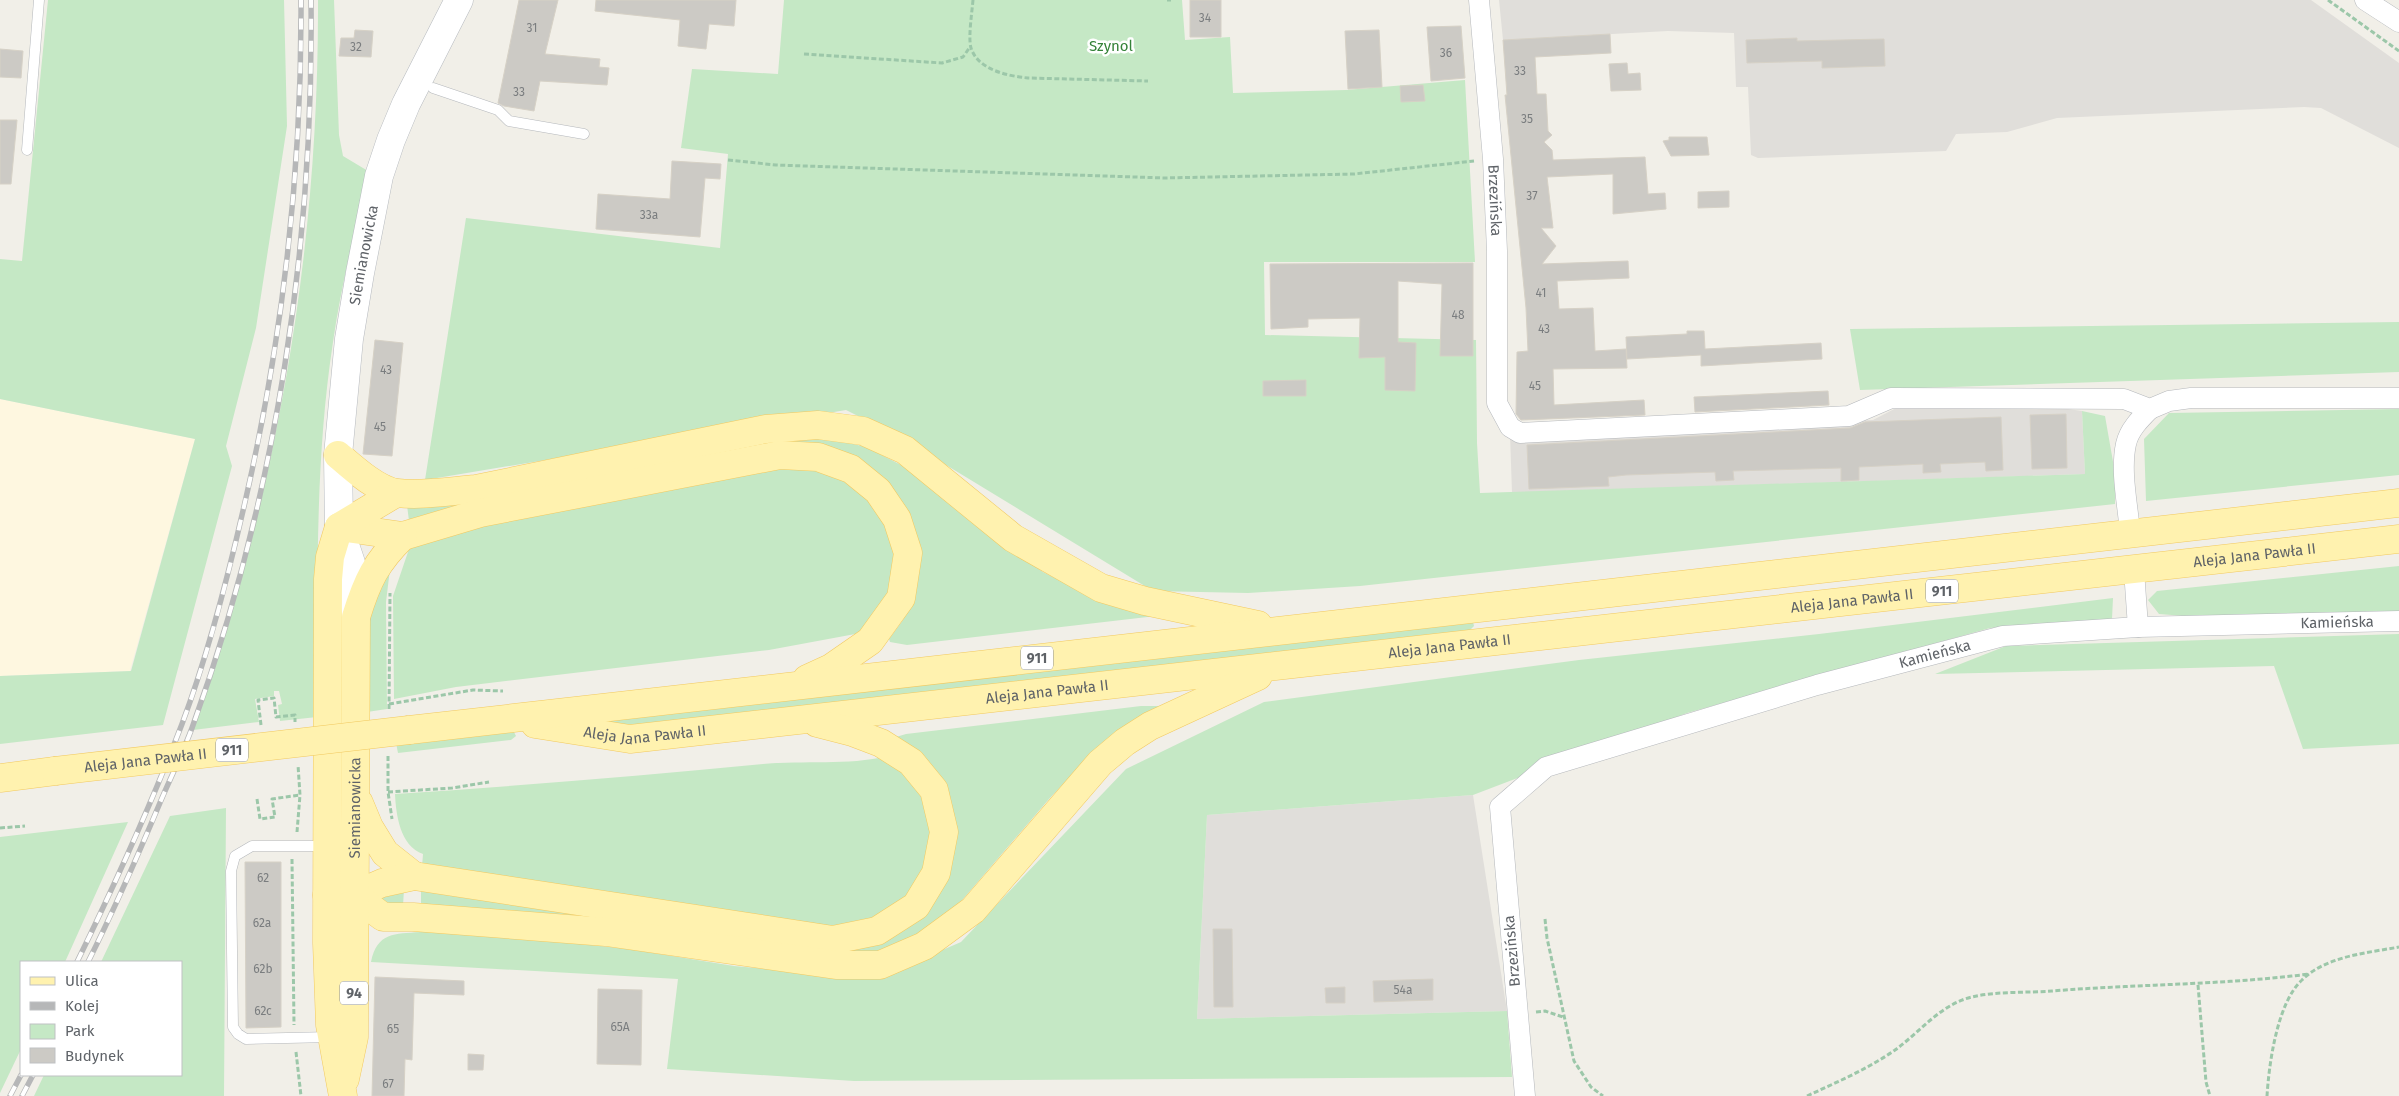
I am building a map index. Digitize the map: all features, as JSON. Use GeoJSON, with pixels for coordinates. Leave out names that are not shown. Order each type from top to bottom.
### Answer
{"type":"FeatureCollection","features":[{"type":"Feature","properties":{"kind":"main road","name":"Siemianowicka"},"geometry":{"type":"LineString","coordinates":[[343,1093],[332,1037],[327,895],[328,578],[330,557],[339,527],[338,454],[349,339],[369,222],[379,176],[390,140],[406,104],[459,0]]}},
{"type":"Feature","properties":{"kind":"main road"},"geometry":{"type":"LineString","coordinates":[[339,527],[396,493],[476,489],[766,429],[818,425],[864,431],[905,450],[1013,538],[1101,588],[1145,601],[1280,630]]}},
{"type":"Feature","properties":{"kind":"main road"},"geometry":{"type":"LineString","coordinates":[[338,454],[364,477],[396,493]]}},
{"type":"Feature","properties":{"kind":"main road"},"geometry":{"type":"LineString","coordinates":[[339,527],[403,536],[480,513],[780,455],[818,457],[851,469],[878,491],[898,519],[908,553],[901,598],[870,641],[831,668],[795,685]]}},
{"type":"Feature","properties":{"kind":"main road","name":"Aleja Jana Pawła II"},"geometry":{"type":"LineString","coordinates":[[0,778],[399,721],[501,719],[2399,503]]}},
{"type":"Feature","properties":{"kind":"main road","name":"Siemianowicka"},"geometry":{"type":"LineString","coordinates":[[339,527],[352,563],[356,617],[357,796],[354,895],[354,1037],[343,1093]]}},
{"type":"Feature","properties":{"kind":"main road"},"geometry":{"type":"LineString","coordinates":[[356,617],[364,590],[374,568],[403,536]]}},
{"type":"Feature","properties":{"kind":"main road","name":"Aleja Jana Pawła II"},"geometry":{"type":"LineString","coordinates":[[501,719],[630,739],[801,718],[2399,539]]}},
{"type":"Feature","properties":{"kind":"main road"},"geometry":{"type":"LineString","coordinates":[[354,895],[383,917],[606,932],[836,964],[880,965],[924,946],[973,910],[1100,763],[1125,742],[1150,726],[1284,665]]}},
{"type":"Feature","properties":{"kind":"main road"},"geometry":{"type":"LineString","coordinates":[[327,895],[354,895],[382,883],[414,876],[833,940],[877,931],[916,906],[936,873],[944,832],[934,790],[911,762],[881,743],[852,732],[801,718]]}},
{"type":"Feature","properties":{"kind":"main road"},"geometry":{"type":"LineString","coordinates":[[357,796],[369,827],[385,853],[414,876]]}},
{"type":"Feature","properties":{"kind":"street","name":"Brzezińska"},"geometry":{"type":"LineString","coordinates":[[1479,0],[1493,158],[1497,251],[1497,403],[1510,427],[1520,433],[1849,416],[1891,398],[2124,399],[2150,409]]}},
{"type":"Feature","properties":{"kind":"street"},"geometry":{"type":"LineString","coordinates":[[2365,0],[2399,22]]}},
{"type":"Feature","properties":{"kind":"street"},"geometry":{"type":"LineString","coordinates":[[2130,533],[2125,466],[2126,443],[2136,424],[2150,409],[2169,400],[2191,398],[2399,398]]}},
{"type":"Feature","properties":{"kind":"street"},"geometry":{"type":"LineString","coordinates":[[2134,570],[2138,627]]}},
{"type":"Feature","properties":{"kind":"street","name":"Kamieńska"},"geometry":{"type":"LineString","coordinates":[[1500,806],[1546,767],[1817,685],[2003,636],[2138,627],[2399,621]]}},
{"type":"Feature","properties":{"kind":"street","name":"Brzezińska"},"geometry":{"type":"LineString","coordinates":[[1500,806],[1525,1096]]}},
{"type":"Feature","properties":{"kind":"lane"},"geometry":{"type":"LineString","coordinates":[[27,150],[39,0]]}},
{"type":"Feature","properties":{"kind":"lane"},"geometry":{"type":"LineString","coordinates":[[433,88],[498,110],[510,121],[584,134]]}},
{"type":"Feature","properties":{"kind":"lane"},"geometry":{"type":"LineString","coordinates":[[327,846],[252,846],[235,856],[231,871],[233,1027],[238,1034],[246,1039],[332,1037]]}},
{"type":"Feature","properties":{"kind":"path"},"geometry":{"type":"LineString","coordinates":[[804,54],[942,63],[963,57],[970,47],[973,0]]}},
{"type":"Feature","properties":{"kind":"path"},"geometry":{"type":"LineString","coordinates":[[2328,0],[2399,50]]}},
{"type":"Feature","properties":{"kind":"path"},"geometry":{"type":"LineString","coordinates":[[970,47],[978,60],[991,69],[1009,76],[1148,81]]}},
{"type":"Feature","properties":{"kind":"path"},"geometry":{"type":"LineString","coordinates":[[728,160],[776,165],[1164,178],[1354,174],[1493,158]]}},
{"type":"Feature","properties":{"kind":"path"},"geometry":{"type":"LineString","coordinates":[[391,586],[389,704],[399,721]]}},
{"type":"Feature","properties":{"kind":"path"},"geometry":{"type":"LineString","coordinates":[[389,704],[473,690],[503,691]]}},
{"type":"Feature","properties":{"kind":"path"},"geometry":{"type":"LineString","coordinates":[[262,728],[258,700],[274,698],[276,717],[295,715],[295,724]]}},
{"type":"Feature","properties":{"kind":"path"},"geometry":{"type":"LineString","coordinates":[[388,748],[388,792],[394,823]]}},
{"type":"Feature","properties":{"kind":"path"},"geometry":{"type":"LineString","coordinates":[[298,760],[300,795],[296,846],[292,855],[294,1038],[301,1096]]}},
{"type":"Feature","properties":{"kind":"path"},"geometry":{"type":"LineString","coordinates":[[388,792],[452,788],[488,782]]}},
{"type":"Feature","properties":{"kind":"path"},"geometry":{"type":"LineString","coordinates":[[257,799],[260,819],[275,817],[272,799],[300,795]]}},
{"type":"Feature","properties":{"kind":"path"},"geometry":{"type":"LineString","coordinates":[[0,828],[25,826]]}},
{"type":"Feature","properties":{"kind":"path"},"geometry":{"type":"LineString","coordinates":[[1546,919],[1547,938],[1574,1061],[1591,1087],[1603,1096]]}},
{"type":"Feature","properties":{"kind":"path"},"geometry":{"type":"LineString","coordinates":[[2267,1096],[2279,1022],[2300,981],[2326,964],[2348,957],[2399,947]]}},
{"type":"Feature","properties":{"kind":"path"},"geometry":{"type":"LineString","coordinates":[[1808,1096],[1864,1069],[1895,1050],[1944,1009],[1972,997],[2089,988],[2198,984],[2309,974]]}},
{"type":"Feature","properties":{"kind":"path"},"geometry":{"type":"LineString","coordinates":[[2198,984],[2206,1082],[2210,1096]]}},
{"type":"Feature","properties":{"kind":"path"},"geometry":{"type":"LineString","coordinates":[[1517,1013],[1545,1011],[1564,1017]]}},
{"type":"Feature","properties":{"kind":"shaded area"},"geometry":{"type":"Polygon","coordinates":[[[1499,0],[2311,0],[2399,63],[2399,148],[2321,108],[2304,107],[2057,118],[2007,132],[1956,134],[1946,151],[1758,158],[1751,155],[1748,87],[1736,87],[1734,33],[1668,31],[1503,40],[1499,0]]]}},
{"type":"Feature","properties":{"kind":"shaded area"},"geometry":{"type":"Polygon","coordinates":[[[0,399],[195,439],[130,671],[0,676],[0,399]]]}},
{"type":"Feature","properties":{"kind":"shaded area"},"geometry":{"type":"Polygon","coordinates":[[[1898,407],[2054,407],[2082,411],[2085,474],[1512,493],[1510,434],[1873,420],[1898,407]]]}},
{"type":"Feature","properties":{"kind":"shaded area"},"geometry":{"type":"Polygon","coordinates":[[[1473,795],[1507,1011],[1197,1019],[1207,815],[1473,795]]]}},
{"type":"Feature","properties":{"kind":"green space"},"geometry":{"type":"Polygon","coordinates":[[[48,0],[284,0],[287,126],[256,328],[226,446],[232,466],[163,725],[0,744],[0,676],[131,671],[195,439],[0,399],[0,259],[22,261],[48,0]]]}},
{"type":"Feature","properties":{"kind":"green space"},"geometry":{"type":"Polygon","coordinates":[[[318,0],[334,0],[339,135],[343,156],[368,171],[340,299],[327,389],[318,529],[317,717],[280,721],[278,705],[282,704],[279,691],[274,691],[274,696],[255,699],[259,722],[193,730],[223,641],[248,552],[270,461],[287,370],[301,278],[311,186],[318,0]]]}},
{"type":"Feature","properties":{"kind":"green space","name":"Szynol"},"geometry":{"type":"Polygon","coordinates":[[[784,0],[1182,0],[1185,40],[1230,37],[1233,93],[1346,90],[1465,80],[1475,262],[1264,262],[1265,335],[1476,340],[1477,443],[1480,493],[2085,474],[2082,411],[2105,416],[2115,473],[2115,504],[1360,586],[1248,593],[1153,591],[900,437],[846,410],[425,480],[466,218],[720,248],[728,154],[681,148],[692,69],[778,74],[784,0]]]}},
{"type":"Feature","properties":{"kind":"green space"},"geometry":{"type":"Polygon","coordinates":[[[2399,322],[2399,372],[1860,390],[1850,329],[2399,322]]]}},
{"type":"Feature","properties":{"kind":"green space"},"geometry":{"type":"Polygon","coordinates":[[[2399,409],[2399,475],[2146,501],[2144,439],[2169,413],[2399,409]]]}},
{"type":"Feature","properties":{"kind":"green space"},"geometry":{"type":"Polygon","coordinates":[[[828,438],[866,447],[901,465],[1043,572],[1089,595],[1156,616],[907,645],[890,642],[889,639],[903,620],[915,590],[853,456],[821,445],[409,521],[407,505],[757,441],[828,438]]]}},
{"type":"Feature","properties":{"kind":"green space"},"geometry":{"type":"Polygon","coordinates":[[[820,467],[858,487],[894,537],[894,588],[866,632],[769,650],[456,687],[394,699],[393,596],[409,549],[432,536],[754,469],[820,467]]]}},
{"type":"Feature","properties":{"kind":"green space"},"geometry":{"type":"Polygon","coordinates":[[[2399,566],[2399,613],[2222,619],[2159,614],[2148,600],[2157,591],[2399,566]]]}},
{"type":"Feature","properties":{"kind":"green space"},"geometry":{"type":"Polygon","coordinates":[[[390,569],[386,602],[387,709],[367,712],[370,600],[390,569]]]}},
{"type":"Feature","properties":{"kind":"green space"},"geometry":{"type":"Polygon","coordinates":[[[2113,598],[2112,619],[1990,628],[1687,713],[1473,795],[1207,815],[1197,1019],[1507,1011],[1512,1077],[854,1081],[667,1069],[678,979],[371,962],[378,945],[388,936],[420,932],[421,927],[629,949],[734,966],[875,979],[961,942],[1126,769],[1264,702],[1579,660],[1819,634],[2113,598]]]}},
{"type":"Feature","properties":{"kind":"green space"},"geometry":{"type":"Polygon","coordinates":[[[1473,622],[1474,626],[1470,630],[604,729],[600,720],[1473,622]]]}},
{"type":"Feature","properties":{"kind":"green space"},"geometry":{"type":"Polygon","coordinates":[[[2399,634],[2399,744],[2303,749],[2274,666],[1935,674],[2006,646],[2399,634]]]}},
{"type":"Feature","properties":{"kind":"green space"},"geometry":{"type":"Polygon","coordinates":[[[1141,706],[1157,706],[1162,708],[1082,764],[1049,799],[958,905],[914,940],[863,956],[514,911],[421,908],[421,891],[870,942],[949,849],[896,737],[906,734],[1141,706]]]}},
{"type":"Feature","properties":{"kind":"green space"},"geometry":{"type":"Polygon","coordinates":[[[513,730],[516,736],[511,740],[398,753],[396,743],[513,730]]]}},
{"type":"Feature","properties":{"kind":"green space"},"geometry":{"type":"Polygon","coordinates":[[[888,756],[929,798],[937,835],[922,877],[901,905],[865,922],[821,928],[422,867],[423,854],[409,844],[401,829],[395,794],[763,764],[857,761],[888,756]]]}},
{"type":"Feature","properties":{"kind":"green space"},"geometry":{"type":"Polygon","coordinates":[[[226,808],[224,1096],[34,1096],[44,1076],[182,1076],[182,961],[101,961],[170,816],[226,808]]]}},
{"type":"Feature","properties":{"kind":"green space"},"geometry":{"type":"Polygon","coordinates":[[[128,822],[65,961],[20,961],[20,1051],[0,1093],[0,837],[128,822]]]}},
{"type":"Feature","properties":{"kind":"green space"},"geometry":{"type":"Polygon","coordinates":[[[404,889],[403,906],[381,901],[376,893],[404,889]]]}},
{"type":"Feature","properties":{"kind":"building"},"geometry":{"type":"Polygon","coordinates":[[[519,0],[558,0],[545,54],[600,59],[599,67],[609,68],[607,85],[540,81],[534,111],[504,106],[498,103],[519,0]]]}},
{"type":"Feature","properties":{"kind":"building"},"geometry":{"type":"Polygon","coordinates":[[[596,0],[736,0],[734,26],[709,24],[706,49],[678,46],[680,20],[595,11],[596,0]]]}},
{"type":"Feature","properties":{"kind":"building"},"geometry":{"type":"Polygon","coordinates":[[[1190,0],[1221,0],[1221,37],[1190,37],[1190,0]]]}},
{"type":"Feature","properties":{"kind":"building"},"geometry":{"type":"Polygon","coordinates":[[[1461,26],[1465,78],[1431,81],[1427,27],[1461,26]]]}},
{"type":"Feature","properties":{"kind":"building"},"geometry":{"type":"Polygon","coordinates":[[[355,30],[373,31],[371,57],[339,56],[341,38],[354,38],[355,30]]]}},
{"type":"Feature","properties":{"kind":"building"},"geometry":{"type":"Polygon","coordinates":[[[1379,30],[1382,87],[1348,89],[1345,31],[1379,30]]]}},
{"type":"Feature","properties":{"kind":"building"},"geometry":{"type":"Polygon","coordinates":[[[1610,34],[1611,53],[1535,57],[1537,94],[1546,94],[1548,131],[1552,135],[1544,142],[1552,150],[1553,160],[1645,157],[1648,194],[1665,193],[1666,209],[1613,214],[1613,174],[1547,177],[1553,228],[1541,228],[1556,246],[1542,264],[1628,261],[1629,278],[1557,281],[1559,309],[1593,308],[1595,351],[1626,349],[1627,368],[1553,369],[1554,405],[1644,400],[1645,415],[1521,420],[1516,414],[1517,352],[1528,351],[1526,308],[1505,95],[1507,95],[1503,40],[1610,34]]]}},
{"type":"Feature","properties":{"kind":"building"},"geometry":{"type":"Polygon","coordinates":[[[1797,38],[1797,41],[1884,39],[1885,66],[1822,68],[1822,61],[1747,63],[1746,40],[1797,38]]]}},
{"type":"Feature","properties":{"kind":"building"},"geometry":{"type":"Polygon","coordinates":[[[0,49],[23,51],[21,78],[0,77],[0,49]]]}},
{"type":"Feature","properties":{"kind":"building"},"geometry":{"type":"Polygon","coordinates":[[[1627,63],[1628,74],[1640,73],[1641,90],[1611,91],[1609,64],[1627,63]]]}},
{"type":"Feature","properties":{"kind":"building"},"geometry":{"type":"Polygon","coordinates":[[[1423,85],[1425,101],[1401,102],[1400,86],[1423,85]]]}},
{"type":"Feature","properties":{"kind":"building"},"geometry":{"type":"Polygon","coordinates":[[[0,120],[17,120],[11,184],[0,184],[0,120]]]}},
{"type":"Feature","properties":{"kind":"building"},"geometry":{"type":"Polygon","coordinates":[[[1669,137],[1707,137],[1709,155],[1671,156],[1663,141],[1669,140],[1669,137]]]}},
{"type":"Feature","properties":{"kind":"building"},"geometry":{"type":"Polygon","coordinates":[[[672,161],[721,164],[720,179],[705,178],[700,237],[596,229],[598,194],[670,199],[672,161]]]}},
{"type":"Feature","properties":{"kind":"building"},"geometry":{"type":"Polygon","coordinates":[[[1729,191],[1729,207],[1698,208],[1698,192],[1729,191]]]}},
{"type":"Feature","properties":{"kind":"building"},"geometry":{"type":"Polygon","coordinates":[[[1473,263],[1473,356],[1440,356],[1442,284],[1398,281],[1398,342],[1416,343],[1415,391],[1385,390],[1385,357],[1359,358],[1360,318],[1308,319],[1308,327],[1271,329],[1270,264],[1473,263]]]}},
{"type":"Feature","properties":{"kind":"building"},"geometry":{"type":"Polygon","coordinates":[[[1687,331],[1704,331],[1705,349],[1821,343],[1822,359],[1701,366],[1701,355],[1627,359],[1626,337],[1687,334],[1687,331]]]}},
{"type":"Feature","properties":{"kind":"building"},"geometry":{"type":"Polygon","coordinates":[[[375,340],[403,343],[392,456],[363,454],[375,340]]]}},
{"type":"Feature","properties":{"kind":"building"},"geometry":{"type":"Polygon","coordinates":[[[1306,380],[1306,396],[1263,396],[1263,381],[1306,380]]]}},
{"type":"Feature","properties":{"kind":"building"},"geometry":{"type":"Polygon","coordinates":[[[1828,391],[1829,405],[1695,412],[1694,397],[1828,391]]]}},
{"type":"Feature","properties":{"kind":"building"},"geometry":{"type":"Polygon","coordinates":[[[2066,414],[2067,468],[2032,469],[2030,415],[2066,414]]]}},
{"type":"Feature","properties":{"kind":"building"},"geometry":{"type":"Polygon","coordinates":[[[2001,417],[2003,470],[1986,471],[1985,462],[1940,464],[1941,472],[1923,473],[1923,464],[1859,467],[1859,480],[1841,481],[1841,468],[1733,471],[1734,480],[1716,481],[1715,472],[1626,475],[1608,477],[1609,486],[1529,489],[1527,445],[1850,428],[1865,422],[2001,417]]]}},
{"type":"Feature","properties":{"kind":"building"},"geometry":{"type":"Polygon","coordinates":[[[245,862],[281,862],[281,1027],[246,1028],[245,862]]]}},
{"type":"Feature","properties":{"kind":"building"},"geometry":{"type":"Polygon","coordinates":[[[1213,929],[1232,929],[1233,1007],[1214,1007],[1213,929]]]}},
{"type":"Feature","properties":{"kind":"building"},"geometry":{"type":"Polygon","coordinates":[[[375,977],[464,981],[464,995],[414,993],[412,1060],[405,1059],[404,1096],[372,1096],[375,977]]]}},
{"type":"Feature","properties":{"kind":"building"},"geometry":{"type":"Polygon","coordinates":[[[1433,979],[1433,1000],[1374,1002],[1373,981],[1433,979]]]}},
{"type":"Feature","properties":{"kind":"building"},"geometry":{"type":"Polygon","coordinates":[[[1345,987],[1345,1003],[1326,1003],[1325,988],[1345,987]]]}},
{"type":"Feature","properties":{"kind":"building"},"geometry":{"type":"Polygon","coordinates":[[[598,989],[642,990],[641,1065],[597,1064],[598,989]]]}},
{"type":"Feature","properties":{"kind":"building"},"geometry":{"type":"Polygon","coordinates":[[[468,1054],[484,1055],[483,1070],[468,1070],[468,1054]]]}},
{"type":"Feature","properties":{"kind":"railway"},"geometry":{"type":"LineString","coordinates":[[77,961],[132,844],[182,724],[209,642],[239,530],[270,378],[288,252],[298,127],[301,0]]}},
{"type":"Feature","properties":{"kind":"railway"},"geometry":{"type":"LineString","coordinates":[[88,961],[108,921],[192,728],[221,640],[246,551],[267,461],[284,370],[297,278],[310,92],[311,0]]}},
{"type":"Feature","properties":{"kind":"railway"},"geometry":{"type":"LineString","coordinates":[[10,1096],[20,1076]]}},
{"type":"Feature","properties":{"kind":"railway"},"geometry":{"type":"LineString","coordinates":[[22,1096],[32,1076]]}}]}
